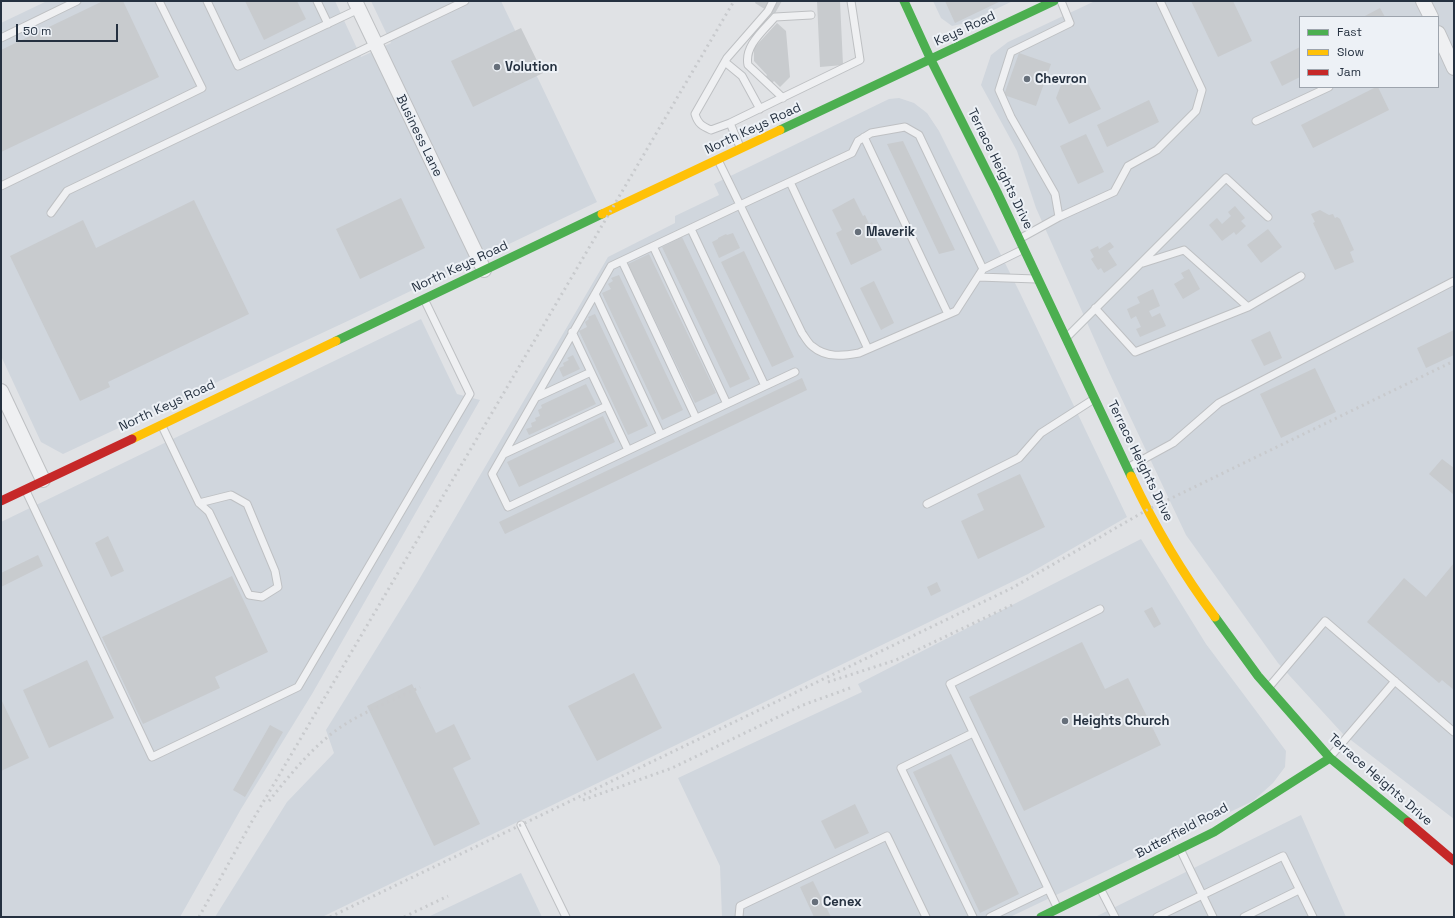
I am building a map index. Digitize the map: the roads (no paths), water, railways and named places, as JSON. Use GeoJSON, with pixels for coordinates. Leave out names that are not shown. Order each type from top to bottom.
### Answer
{"type":"FeatureCollection","features":[{"type":"Feature","properties":{"kind":"street","name":"Terrace Heights Drive"},"geometry":{"type":"LineString","coordinates":[[904,1],[931,60],[1024,248],[1147,510],[1199,596],[1258,676],[1330,758],[1454,861]]}},
{"type":"Feature","properties":{"kind":"street","name":"Keys Road"},"geometry":{"type":"LineString","coordinates":[[931,60],[1054,1]]}},
{"type":"Feature","properties":{"kind":"street"},"geometry":{"type":"LineString","coordinates":[[1423,1],[1430,16]]}},
{"type":"Feature","properties":{"kind":"street","name":"Business Lane"},"geometry":{"type":"LineString","coordinates":[[357,5],[484,270]]}},
{"type":"Feature","properties":{"kind":"street"},"geometry":{"type":"LineString","coordinates":[[1439,37],[1454,68]]}},
{"type":"Feature","properties":{"kind":"street","name":"North Keys Road"},"geometry":{"type":"LineString","coordinates":[[1,501],[718,159],[931,60]]}},
{"type":"Feature","properties":{"kind":"street"},"geometry":{"type":"LineString","coordinates":[[1,391],[43,480]]}},
{"type":"Feature","properties":{"kind":"street","name":"Butterfield Road"},"geometry":{"type":"LineString","coordinates":[[1040,917],[1214,832],[1330,758]]}},
{"type":"Feature","properties":{"kind":"lane"},"geometry":{"type":"LineString","coordinates":[[1,38],[77,1]]}},
{"type":"Feature","properties":{"kind":"lane"},"geometry":{"type":"LineString","coordinates":[[1,186],[202,88],[159,1]]}},
{"type":"Feature","properties":{"kind":"lane"},"geometry":{"type":"LineString","coordinates":[[207,1],[238,66],[328,24],[357,5]]}},
{"type":"Feature","properties":{"kind":"lane"},"geometry":{"type":"LineString","coordinates":[[317,1],[328,24]]}},
{"type":"Feature","properties":{"kind":"lane"},"geometry":{"type":"LineString","coordinates":[[51,213],[67,191],[465,1]]}},
{"type":"Feature","properties":{"kind":"lane"},"geometry":{"type":"LineString","coordinates":[[773,1],[768,11],[725,62],[695,114],[697,122],[701,126],[711,130],[730,124],[860,60],[851,1]]}},
{"type":"Feature","properties":{"kind":"lane"},"geometry":{"type":"LineString","coordinates":[[1059,217],[1055,194],[1011,117],[999,90],[1011,52],[1070,23],[1061,1]]}},
{"type":"Feature","properties":{"kind":"lane"},"geometry":{"type":"LineString","coordinates":[[1019,239],[1059,217],[1114,192],[1128,166],[1157,150],[1196,112],[1202,90],[1160,1]]}},
{"type":"Feature","properties":{"kind":"lane"},"geometry":{"type":"LineString","coordinates":[[783,98],[748,65],[747,59],[751,45],[775,17],[811,15]]}},
{"type":"Feature","properties":{"kind":"lane"},"geometry":{"type":"LineString","coordinates":[[725,62],[742,76],[760,109]]}},
{"type":"Feature","properties":{"kind":"lane"},"geometry":{"type":"LineString","coordinates":[[1256,121],[1327,88]]}},
{"type":"Feature","properties":{"kind":"lane"},"geometry":{"type":"LineString","coordinates":[[730,124],[741,149]]}},
{"type":"Feature","properties":{"kind":"lane"},"geometry":{"type":"LineString","coordinates":[[796,372],[508,507],[492,474],[611,266],[852,153],[858,141],[871,133],[905,127],[920,135],[983,269]]}},
{"type":"Feature","properties":{"kind":"lane"},"geometry":{"type":"LineString","coordinates":[[864,137],[948,314]]}},
{"type":"Feature","properties":{"kind":"lane"},"geometry":{"type":"LineString","coordinates":[[718,159],[802,334],[812,346],[827,355],[844,356],[859,353],[956,310],[983,269],[1024,248]]}},
{"type":"Feature","properties":{"kind":"lane"},"geometry":{"type":"LineString","coordinates":[[1066,338],[1226,178],[1268,217]]}},
{"type":"Feature","properties":{"kind":"lane"},"geometry":{"type":"LineString","coordinates":[[790,182],[868,349]]}},
{"type":"Feature","properties":{"kind":"lane"},"geometry":{"type":"LineString","coordinates":[[691,229],[765,386]]}},
{"type":"Feature","properties":{"kind":"lane"},"geometry":{"type":"LineString","coordinates":[[653,246],[728,404]]}},
{"type":"Feature","properties":{"kind":"lane"},"geometry":{"type":"LineString","coordinates":[[1141,263],[1184,250],[1248,307]]}},
{"type":"Feature","properties":{"kind":"lane"},"geometry":{"type":"LineString","coordinates":[[622,261],[696,418]]}},
{"type":"Feature","properties":{"kind":"lane"},"geometry":{"type":"LineString","coordinates":[[1095,308],[1135,352],[1248,307],[1301,276]]}},
{"type":"Feature","properties":{"kind":"lane"},"geometry":{"type":"LineString","coordinates":[[978,277],[1038,279]]}},
{"type":"Feature","properties":{"kind":"lane"},"geometry":{"type":"LineString","coordinates":[[1127,468],[1174,443],[1219,403],[1454,281]]}},
{"type":"Feature","properties":{"kind":"lane"},"geometry":{"type":"LineString","coordinates":[[595,294],[661,435]]}},
{"type":"Feature","properties":{"kind":"lane"},"geometry":{"type":"LineString","coordinates":[[25,489],[152,757],[298,686],[470,394],[424,299]]}},
{"type":"Feature","properties":{"kind":"lane"},"geometry":{"type":"LineString","coordinates":[[572,332],[628,450]]}},
{"type":"Feature","properties":{"kind":"lane"},"geometry":{"type":"LineString","coordinates":[[537,397],[591,372]]}},
{"type":"Feature","properties":{"kind":"lane"},"geometry":{"type":"LineString","coordinates":[[927,504],[1019,458],[1041,433],[1094,399]]}},
{"type":"Feature","properties":{"kind":"lane"},"geometry":{"type":"LineString","coordinates":[[504,454],[607,406]]}},
{"type":"Feature","properties":{"kind":"lane"},"geometry":{"type":"LineString","coordinates":[[161,424],[199,503],[209,512],[248,595],[262,597],[278,587],[275,571],[247,504],[231,495],[199,503]]}},
{"type":"Feature","properties":{"kind":"lane"},"geometry":{"type":"LineString","coordinates":[[1058,909],[950,684],[1100,609]]}},
{"type":"Feature","properties":{"kind":"lane"},"geometry":{"type":"LineString","coordinates":[[1268,687],[1324,621],[1454,732]]}},
{"type":"Feature","properties":{"kind":"lane"},"geometry":{"type":"LineString","coordinates":[[1330,758],[1394,681]]}},
{"type":"Feature","properties":{"kind":"lane"},"geometry":{"type":"LineString","coordinates":[[973,733],[901,768],[973,917]]}},
{"type":"Feature","properties":{"kind":"lane"},"geometry":{"type":"LineString","coordinates":[[521,825],[566,917]]}},
{"type":"Feature","properties":{"kind":"lane"},"geometry":{"type":"LineString","coordinates":[[739,917],[740,906],[887,836],[926,917]]}},
{"type":"Feature","properties":{"kind":"lane"},"geometry":{"type":"LineString","coordinates":[[1180,849],[1213,917]]}},
{"type":"Feature","properties":{"kind":"lane"},"geometry":{"type":"LineString","coordinates":[[1157,917],[1283,856],[1312,917]]}},
{"type":"Feature","properties":{"kind":"lane"},"geometry":{"type":"LineString","coordinates":[[1100,888],[1115,917]]}},
{"type":"Feature","properties":{"kind":"lane"},"geometry":{"type":"LineString","coordinates":[[990,917],[1048,889]]}},
{"type":"Feature","properties":{"kind":"lane"},"geometry":{"type":"LineString","coordinates":[[1244,917],[1299,890]]}},
{"type":"Feature","properties":{"kind":"railway"},"geometry":{"type":"LineString","coordinates":[[199,917],[251,823],[734,1]]}},
{"type":"Feature","properties":{"kind":"railway"},"geometry":{"type":"LineString","coordinates":[[330,917],[1012,588],[1147,510],[1454,361]]}},
{"type":"Feature","properties":{"kind":"railway"},"geometry":{"type":"LineString","coordinates":[[828,682],[896,660],[1012,605]]}},
{"type":"Feature","properties":{"kind":"railway"},"geometry":{"type":"LineString","coordinates":[[269,801],[297,767],[330,735],[342,726],[362,715],[420,687]]}},
{"type":"Feature","properties":{"kind":"railway"},"geometry":{"type":"LineString","coordinates":[[583,800],[672,768],[803,705],[850,688]]}},
{"type":"Feature","properties":{"kind":"railway"},"geometry":{"type":"LineString","coordinates":[[404,917],[448,896]]}},
{"type":"Feature","properties":{"kind":"place","name":"Volution"},"geometry":{"type":"Point","coordinates":[497,67]}},
{"type":"Feature","properties":{"kind":"place","name":"Chevron"},"geometry":{"type":"Point","coordinates":[1027,79]}},
{"type":"Feature","properties":{"kind":"place","name":"Maverik"},"geometry":{"type":"Point","coordinates":[858,232]}},
{"type":"Feature","properties":{"kind":"place","name":"Heights Church"},"geometry":{"type":"Point","coordinates":[1065,721]}},
{"type":"Feature","properties":{"kind":"place","name":"Cenex"},"geometry":{"type":"Point","coordinates":[815,902]}}]}
